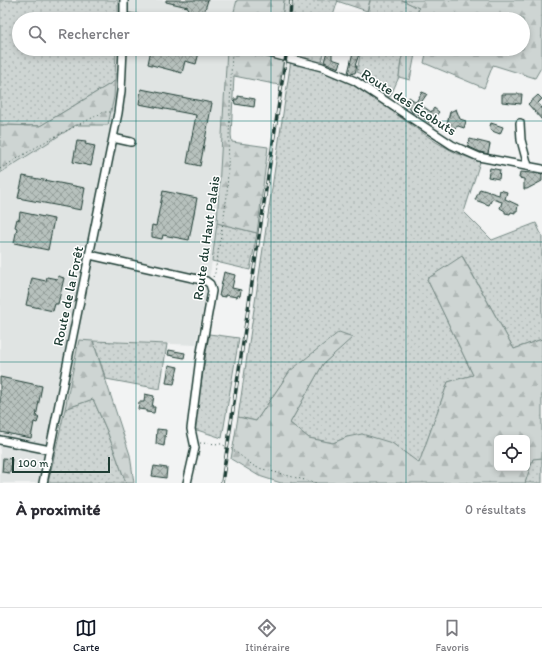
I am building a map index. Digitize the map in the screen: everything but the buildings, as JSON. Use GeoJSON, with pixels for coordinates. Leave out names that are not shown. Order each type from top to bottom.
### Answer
{"type":"FeatureCollection","features":[{"type":"Feature","properties":{"kind":"street"},"geometry":{"type":"LineString","coordinates":[[124,0],[124,12]]}},
{"type":"Feature","properties":{"kind":"street","name":"Route de la Forêt"},"geometry":{"type":"LineString","coordinates":[[43,483],[118,113],[122,91],[123,56]]}},
{"type":"Feature","properties":{"kind":"street","name":"Route des Écobuts"},"geometry":{"type":"LineString","coordinates":[[282,56],[322,66],[355,81],[438,137],[468,153],[479,157],[542,169]]}},
{"type":"Feature","properties":{"kind":"street"},"geometry":{"type":"LineString","coordinates":[[520,123],[521,140],[528,166]]}},
{"type":"Feature","properties":{"kind":"street"},"geometry":{"type":"LineString","coordinates":[[113,138],[131,142]]}},
{"type":"Feature","properties":{"kind":"street"},"geometry":{"type":"LineString","coordinates":[[90,255],[206,281],[210,284]]}},
{"type":"Feature","properties":{"kind":"street","name":"Route du Haut Palais"},"geometry":{"type":"LineString","coordinates":[[187,483],[194,456],[194,444],[191,429],[200,358],[212,291],[210,284]]}},
{"type":"Feature","properties":{"kind":"street"},"geometry":{"type":"LineString","coordinates":[[0,440],[50,450]]}},
{"type":"Feature","properties":{"kind":"path","name":"Route du Haut Palais"},"geometry":{"type":"LineString","coordinates":[[210,284],[215,273],[227,196],[232,56]]}},
{"type":"Feature","properties":{"kind":"path"},"geometry":{"type":"LineString","coordinates":[[0,169],[48,140],[104,112],[118,113]]}},
{"type":"Feature","properties":{"kind":"path"},"geometry":{"type":"LineString","coordinates":[[194,444],[221,444],[232,449],[254,467],[316,483]]}},
{"type":"Feature","properties":{"kind":"shaded area"},"geometry":{"type":"Polygon","coordinates":[[[118,0],[237,0],[234,12],[118,12],[118,0]]]}},
{"type":"Feature","properties":{"kind":"shaded area"},"geometry":{"type":"Polygon","coordinates":[[[116,56],[227,56],[217,223],[211,268],[196,345],[79,340],[48,483],[0,483],[0,173],[76,125],[108,125],[114,97],[116,56]]]}},
{"type":"Feature","properties":{"kind":"green space"},"geometry":{"type":"Polygon","coordinates":[[[0,0],[118,0],[118,12],[12,12],[12,56],[116,56],[115,81],[40,126],[0,125],[0,0]]]}},
{"type":"Feature","properties":{"kind":"green space"},"geometry":{"type":"Polygon","coordinates":[[[237,0],[284,0],[283,12],[234,12],[237,0]]]}},
{"type":"Feature","properties":{"kind":"green space"},"geometry":{"type":"Polygon","coordinates":[[[284,0],[338,0],[334,12],[283,12],[284,0]]]}},
{"type":"Feature","properties":{"kind":"green space"},"geometry":{"type":"Polygon","coordinates":[[[370,0],[402,0],[419,8],[418,12],[367,12],[370,0]]]}},
{"type":"Feature","properties":{"kind":"green space"},"geometry":{"type":"Polygon","coordinates":[[[370,0],[367,11],[337,1],[370,0]]]}},
{"type":"Feature","properties":{"kind":"green space"},"geometry":{"type":"Polygon","coordinates":[[[402,0],[542,0],[542,66],[535,78],[493,65],[484,88],[424,63],[426,56],[530,56],[530,12],[418,12],[419,8],[402,0]]]}},
{"type":"Feature","properties":{"kind":"green space"},"geometry":{"type":"Polygon","coordinates":[[[227,56],[284,56],[279,85],[234,76],[231,135],[232,142],[268,147],[257,233],[217,223],[227,56]]]}},
{"type":"Feature","properties":{"kind":"green space"},"geometry":{"type":"Polygon","coordinates":[[[292,56],[323,56],[320,70],[343,78],[367,92],[436,142],[456,153],[480,162],[464,212],[492,240],[536,223],[542,236],[542,339],[514,349],[463,257],[427,279],[473,375],[448,382],[419,464],[392,443],[347,437],[333,443],[309,438],[290,423],[323,364],[352,337],[290,371],[256,421],[238,417],[292,56]]]}},
{"type":"Feature","properties":{"kind":"green space"},"geometry":{"type":"Polygon","coordinates":[[[360,56],[402,56],[399,77],[390,97],[361,78],[362,74],[357,72],[360,56]]]}},
{"type":"Feature","properties":{"kind":"green space"},"geometry":{"type":"Polygon","coordinates":[[[402,56],[415,56],[410,80],[399,77],[402,56]]]}},
{"type":"Feature","properties":{"kind":"green space"},"geometry":{"type":"Polygon","coordinates":[[[115,81],[114,97],[108,125],[76,125],[0,173],[0,125],[40,126],[115,81]]]}},
{"type":"Feature","properties":{"kind":"green space"},"geometry":{"type":"Polygon","coordinates":[[[217,223],[257,233],[250,270],[212,261],[217,223]]]}},
{"type":"Feature","properties":{"kind":"green space"},"geometry":{"type":"Polygon","coordinates":[[[462,256],[514,349],[542,339],[542,458],[533,459],[530,468],[530,435],[494,435],[494,471],[529,471],[525,483],[281,483],[259,476],[231,459],[238,417],[256,421],[290,371],[339,332],[353,337],[323,364],[290,423],[309,438],[333,443],[347,437],[362,434],[392,443],[419,463],[448,382],[473,375],[427,279],[462,256]]]}},
{"type":"Feature","properties":{"kind":"green space"},"geometry":{"type":"Polygon","coordinates":[[[209,334],[239,338],[222,438],[194,429],[209,334]]]}},
{"type":"Feature","properties":{"kind":"green space"},"geometry":{"type":"Polygon","coordinates":[[[79,340],[93,341],[130,455],[134,483],[126,483],[107,431],[93,399],[65,409],[79,340]]]}},
{"type":"Feature","properties":{"kind":"green space"},"geometry":{"type":"Polygon","coordinates":[[[93,341],[167,344],[160,389],[106,379],[93,341]]]}},
{"type":"Feature","properties":{"kind":"green space"},"geometry":{"type":"Polygon","coordinates":[[[93,399],[107,431],[126,483],[48,483],[65,409],[93,399]]]}},
{"type":"Feature","properties":{"kind":"green space"},"geometry":{"type":"Polygon","coordinates":[[[533,458],[542,458],[542,483],[525,483],[533,458]]]}},
{"type":"Feature","properties":{"kind":"railway"},"geometry":{"type":"LineString","coordinates":[[290,12],[291,0]]}},
{"type":"Feature","properties":{"kind":"railway"},"geometry":{"type":"LineString","coordinates":[[222,483],[286,56]]}}]}
